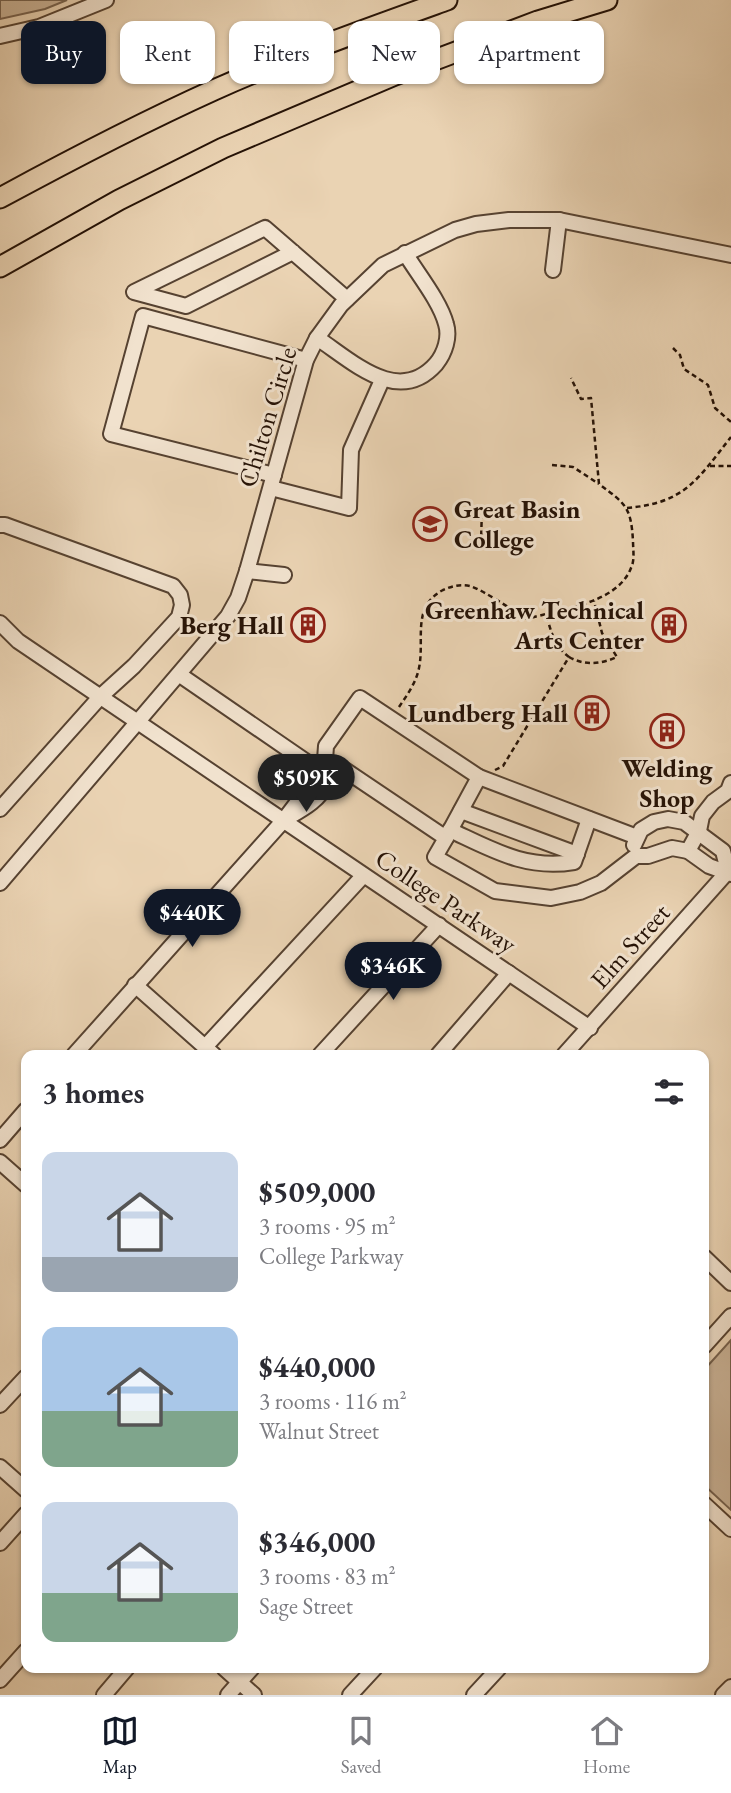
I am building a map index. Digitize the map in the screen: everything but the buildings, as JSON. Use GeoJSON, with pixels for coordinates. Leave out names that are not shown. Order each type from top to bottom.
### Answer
{"type":"FeatureCollection","features":[{"type":"Feature","properties":{"kind":"highway"},"geometry":{"type":"LineString","coordinates":[[0,198],[103,142],[215,89],[447,0]]}},
{"type":"Feature","properties":{"kind":"highway"},"geometry":{"type":"LineString","coordinates":[[0,267],[119,201],[223,148],[396,75],[538,21],[607,0]]}},
{"type":"Feature","properties":{"kind":"street"},"geometry":{"type":"LineString","coordinates":[[0,36],[38,27],[106,0]]}},
{"type":"Feature","properties":{"kind":"street","name":"Chilton Circle"},"geometry":{"type":"LineString","coordinates":[[0,883],[228,616],[238,598],[247,571],[306,360],[317,338],[347,299],[383,265],[455,230],[509,220],[559,220],[731,255]]}},
{"type":"Feature","properties":{"kind":"street"},"geometry":{"type":"LineString","coordinates":[[553,270],[559,220]]}},
{"type":"Feature","properties":{"kind":"street"},"geometry":{"type":"LineString","coordinates":[[293,252],[186,306],[134,292],[265,228],[293,252],[347,299]]}},
{"type":"Feature","properties":{"kind":"street"},"geometry":{"type":"LineString","coordinates":[[317,338],[392,383],[407,381],[434,366],[443,354],[447,325],[405,253]]}},
{"type":"Feature","properties":{"kind":"street"},"geometry":{"type":"LineString","coordinates":[[306,360],[143,316],[111,434],[272,481],[349,508],[351,450],[383,380]]}},
{"type":"Feature","properties":{"kind":"street"},"geometry":{"type":"LineString","coordinates":[[0,526],[5,525],[173,586],[180,595],[182,605],[179,617],[134,666],[101,696],[0,809]]}},
{"type":"Feature","properties":{"kind":"street"},"geometry":{"type":"LineString","coordinates":[[247,571],[284,575]]}},
{"type":"Feature","properties":{"kind":"street","name":"College Parkway"},"geometry":{"type":"LineString","coordinates":[[0,623],[18,640],[590,1028]]}},
{"type":"Feature","properties":{"kind":"street"},"geometry":{"type":"LineString","coordinates":[[180,675],[326,775]]}},
{"type":"Feature","properties":{"kind":"street"},"geometry":{"type":"LineString","coordinates":[[326,775],[326,746],[360,698],[479,777],[637,837]]}},
{"type":"Feature","properties":{"kind":"street"},"geometry":{"type":"LineString","coordinates":[[78,1050],[284,820],[315,779],[326,775],[335,764],[448,834],[510,858],[534,864],[574,862],[589,819]]}},
{"type":"Feature","properties":{"kind":"street"},"geometry":{"type":"LineString","coordinates":[[479,777],[435,857],[495,891],[551,898],[580,892],[601,883],[636,856],[648,856],[672,848],[688,851],[709,866],[730,871]]}},
{"type":"Feature","properties":{"kind":"street"},"geometry":{"type":"LineString","coordinates":[[688,851],[699,831],[702,816],[713,802],[728,791],[731,783]]}},
{"type":"Feature","properties":{"kind":"street"},"geometry":{"type":"LineString","coordinates":[[461,811],[577,854]]}},
{"type":"Feature","properties":{"kind":"street"},"geometry":{"type":"LineString","coordinates":[[636,856],[634,843],[640,830],[654,822],[684,822],[723,851],[730,871]]}},
{"type":"Feature","properties":{"kind":"street","name":"Elm Street"},"geometry":{"type":"LineString","coordinates":[[569,1050],[730,871]]}},
{"type":"Feature","properties":{"kind":"street"},"geometry":{"type":"LineString","coordinates":[[210,1050],[363,876]]}},
{"type":"Feature","properties":{"kind":"street"},"geometry":{"type":"LineString","coordinates":[[325,1050],[439,925]]}},
{"type":"Feature","properties":{"kind":"street"},"geometry":{"type":"LineString","coordinates":[[442,1050],[509,973]]}},
{"type":"Feature","properties":{"kind":"street"},"geometry":{"type":"LineString","coordinates":[[135,985],[208,1050]]}},
{"type":"Feature","properties":{"kind":"street"},"geometry":{"type":"LineString","coordinates":[[0,1140],[21,1116]]}},
{"type":"Feature","properties":{"kind":"street"},"geometry":{"type":"LineString","coordinates":[[0,1162],[21,1181]]}},
{"type":"Feature","properties":{"kind":"street"},"geometry":{"type":"LineString","coordinates":[[709,1263],[731,1283]]}},
{"type":"Feature","properties":{"kind":"street"},"geometry":{"type":"LineString","coordinates":[[709,1340],[731,1316]]}},
{"type":"Feature","properties":{"kind":"street"},"geometry":{"type":"LineString","coordinates":[[0,1405],[21,1382]]}},
{"type":"Feature","properties":{"kind":"street"},"geometry":{"type":"LineString","coordinates":[[0,1467],[21,1486]]}},
{"type":"Feature","properties":{"kind":"street"},"geometry":{"type":"LineString","coordinates":[[709,1509],[731,1529]]}},
{"type":"Feature","properties":{"kind":"street"},"geometry":{"type":"LineString","coordinates":[[0,1543],[21,1520]]}},
{"type":"Feature","properties":{"kind":"street"},"geometry":{"type":"LineString","coordinates":[[0,1680],[21,1657]]}},
{"type":"Feature","properties":{"kind":"street"},"geometry":{"type":"LineString","coordinates":[[104,1695],[123,1673]]}},
{"type":"Feature","properties":{"kind":"street"},"geometry":{"type":"LineString","coordinates":[[229,1673],[254,1695]]}},
{"type":"Feature","properties":{"kind":"street"},"geometry":{"type":"LineString","coordinates":[[228,1695],[247,1673]]}},
{"type":"Feature","properties":{"kind":"street"},"geometry":{"type":"LineString","coordinates":[[349,1695],[370,1673]]}},
{"type":"Feature","properties":{"kind":"street"},"geometry":{"type":"LineString","coordinates":[[474,1695],[494,1673]]}},
{"type":"Feature","properties":{"kind":"street"},"geometry":{"type":"LineString","coordinates":[[723,1695],[731,1686]]}},
{"type":"Feature","properties":{"kind":"path"},"geometry":{"type":"LineString","coordinates":[[673,348],[680,355],[684,369],[708,384],[716,408],[731,422]]}},
{"type":"Feature","properties":{"kind":"path"},"geometry":{"type":"LineString","coordinates":[[570,378],[581,399],[591,398],[599,484]]}},
{"type":"Feature","properties":{"kind":"path"},"geometry":{"type":"LineString","coordinates":[[627,508],[664,502],[686,490],[731,437]]}},
{"type":"Feature","properties":{"kind":"path"},"geometry":{"type":"LineString","coordinates":[[392,719],[416,679],[422,641],[421,621],[424,608],[433,597],[459,585],[471,587],[527,619],[593,600],[616,590],[625,580],[632,567],[633,547],[632,528],[624,503],[573,467],[552,465]]}},
{"type":"Feature","properties":{"kind":"path"},"geometry":{"type":"LineString","coordinates":[[708,466],[731,466]]}},
{"type":"Feature","properties":{"kind":"path"},"geometry":{"type":"LineString","coordinates":[[481,544],[482,506]]}},
{"type":"Feature","properties":{"kind":"path"},"geometry":{"type":"LineString","coordinates":[[546,613],[560,650],[579,663],[603,662],[617,657],[602,633],[593,600]]}},
{"type":"Feature","properties":{"kind":"path"},"geometry":{"type":"LineString","coordinates":[[503,765],[569,657]]}},
{"type":"Feature","properties":{"kind":"shaded area"},"geometry":{"type":"Polygon","coordinates":[[[0,0],[67,0],[45,9],[0,19],[0,0]]]}},
{"type":"Feature","properties":{"kind":"shaded area"},"geometry":{"type":"Polygon","coordinates":[[[731,1340],[731,1510],[709,1490],[709,1364],[731,1340]]]}},
{"type":"Feature","properties":{"kind":"place","name":"Great Basin College"},"geometry":{"type":"Point","coordinates":[430,524]}},
{"type":"Feature","properties":{"kind":"place","name":"Berg Hall"},"geometry":{"type":"Point","coordinates":[308,625]}},
{"type":"Feature","properties":{"kind":"place","name":"Greenhaw Technical Arts Center"},"geometry":{"type":"Point","coordinates":[669,625]}},
{"type":"Feature","properties":{"kind":"place","name":"Lundberg Hall"},"geometry":{"type":"Point","coordinates":[592,713]}},
{"type":"Feature","properties":{"kind":"place","name":"Welding Shop"},"geometry":{"type":"Point","coordinates":[667,731]}}]}
